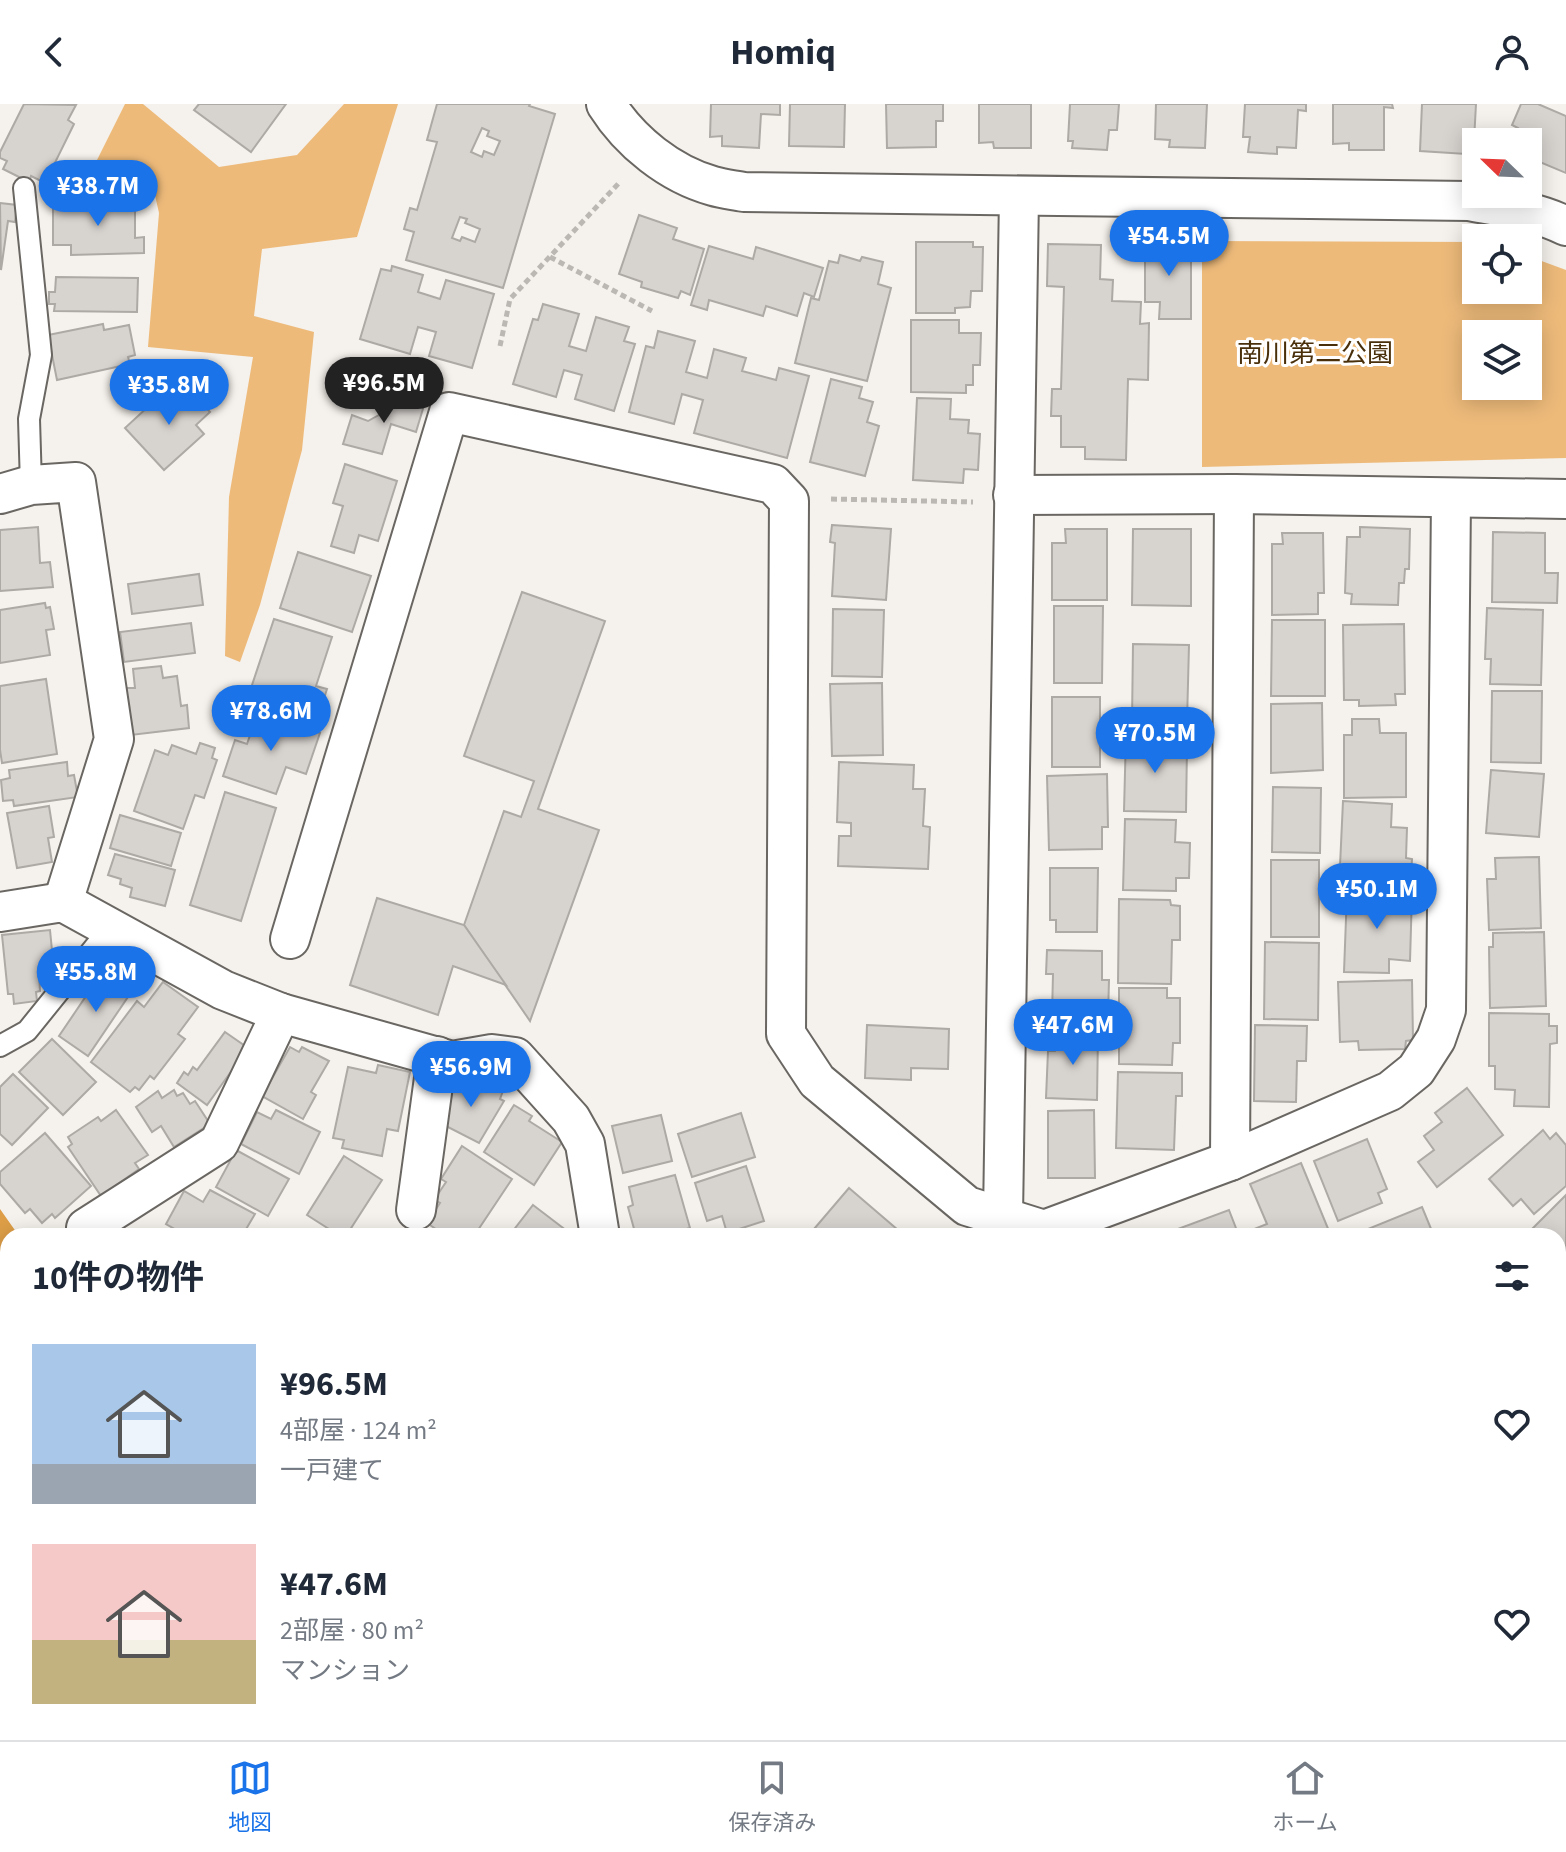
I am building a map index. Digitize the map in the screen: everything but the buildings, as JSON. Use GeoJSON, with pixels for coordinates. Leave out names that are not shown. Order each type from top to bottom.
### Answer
{"type":"FeatureCollection","features":[{"type":"Feature","properties":{"kind":"street"},"geometry":{"type":"LineString","coordinates":[[606,104],[618,122],[648,151],[680,173],[712,186],[744,192],[1469,201],[1553,219],[1566,226]]}},
{"type":"Feature","properties":{"kind":"street"},"geometry":{"type":"LineString","coordinates":[[1003,1216],[1019,196]]}},
{"type":"Feature","properties":{"kind":"street"},"geometry":{"type":"LineString","coordinates":[[290,939],[449,412],[773,484],[789,501],[786,1034],[817,1081],[967,1206],[1038,1228]]}},
{"type":"Feature","properties":{"kind":"street"},"geometry":{"type":"LineString","coordinates":[[16,489],[76,482],[114,739],[63,902]]}},
{"type":"Feature","properties":{"kind":"street"},"geometry":{"type":"LineString","coordinates":[[1013,495],[1234,494],[1566,499]]}},
{"type":"Feature","properties":{"kind":"street"},"geometry":{"type":"LineString","coordinates":[[1230,1161],[1234,494]]}},
{"type":"Feature","properties":{"kind":"street"},"geometry":{"type":"LineString","coordinates":[[1049,1228],[1230,1161],[1390,1091],[1416,1070],[1436,1039],[1446,1010],[1451,498]]}},
{"type":"Feature","properties":{"kind":"street"},"geometry":{"type":"LineString","coordinates":[[0,912],[63,902],[223,990],[281,1013],[452,1061],[492,1054],[515,1057],[571,1119],[585,1144],[599,1228]]}},
{"type":"Feature","properties":{"kind":"street"},"geometry":{"type":"LineString","coordinates":[[86,1228],[219,1143],[281,1013]]}},
{"type":"Feature","properties":{"kind":"street"},"geometry":{"type":"LineString","coordinates":[[416,1210],[437,1056]]}},
{"type":"Feature","properties":{"kind":"lane"},"geometry":{"type":"LineString","coordinates":[[16,489],[41,355],[24,188]]}},
{"type":"Feature","properties":{"kind":"lane"},"geometry":{"type":"LineString","coordinates":[[0,1046],[27,1031],[111,927]]}},
{"type":"Feature","properties":{"kind":"path"},"geometry":{"type":"LineString","coordinates":[[500,346],[510,299],[648,151]]}},
{"type":"Feature","properties":{"kind":"path"},"geometry":{"type":"LineString","coordinates":[[550,257],[652,311]]}},
{"type":"Feature","properties":{"kind":"path"},"geometry":{"type":"LineString","coordinates":[[825,499],[976,502]]}},
{"type":"Feature","properties":{"kind":"green space"},"geometry":{"type":"Polygon","coordinates":[[[125,104],[143,104],[219,167],[297,155],[344,104],[398,104],[357,237],[262,249],[254,316],[314,332],[302,450],[260,605],[240,662],[225,656],[229,497],[253,357],[148,347],[159,213],[150,173],[91,172],[125,104]]]}},
{"type":"Feature","properties":{"kind":"green space","name":"南川第二公園"},"geometry":{"type":"Polygon","coordinates":[[[1202,241],[1462,242],[1462,304],[1542,304],[1542,261],[1566,270],[1566,458],[1202,467],[1202,241]]]}},
{"type":"Feature","properties":{"kind":"shaded area"},"geometry":{"type":"Polygon","coordinates":[[[0,1209],[13,1228],[0,1228],[0,1209]]]}}]}
